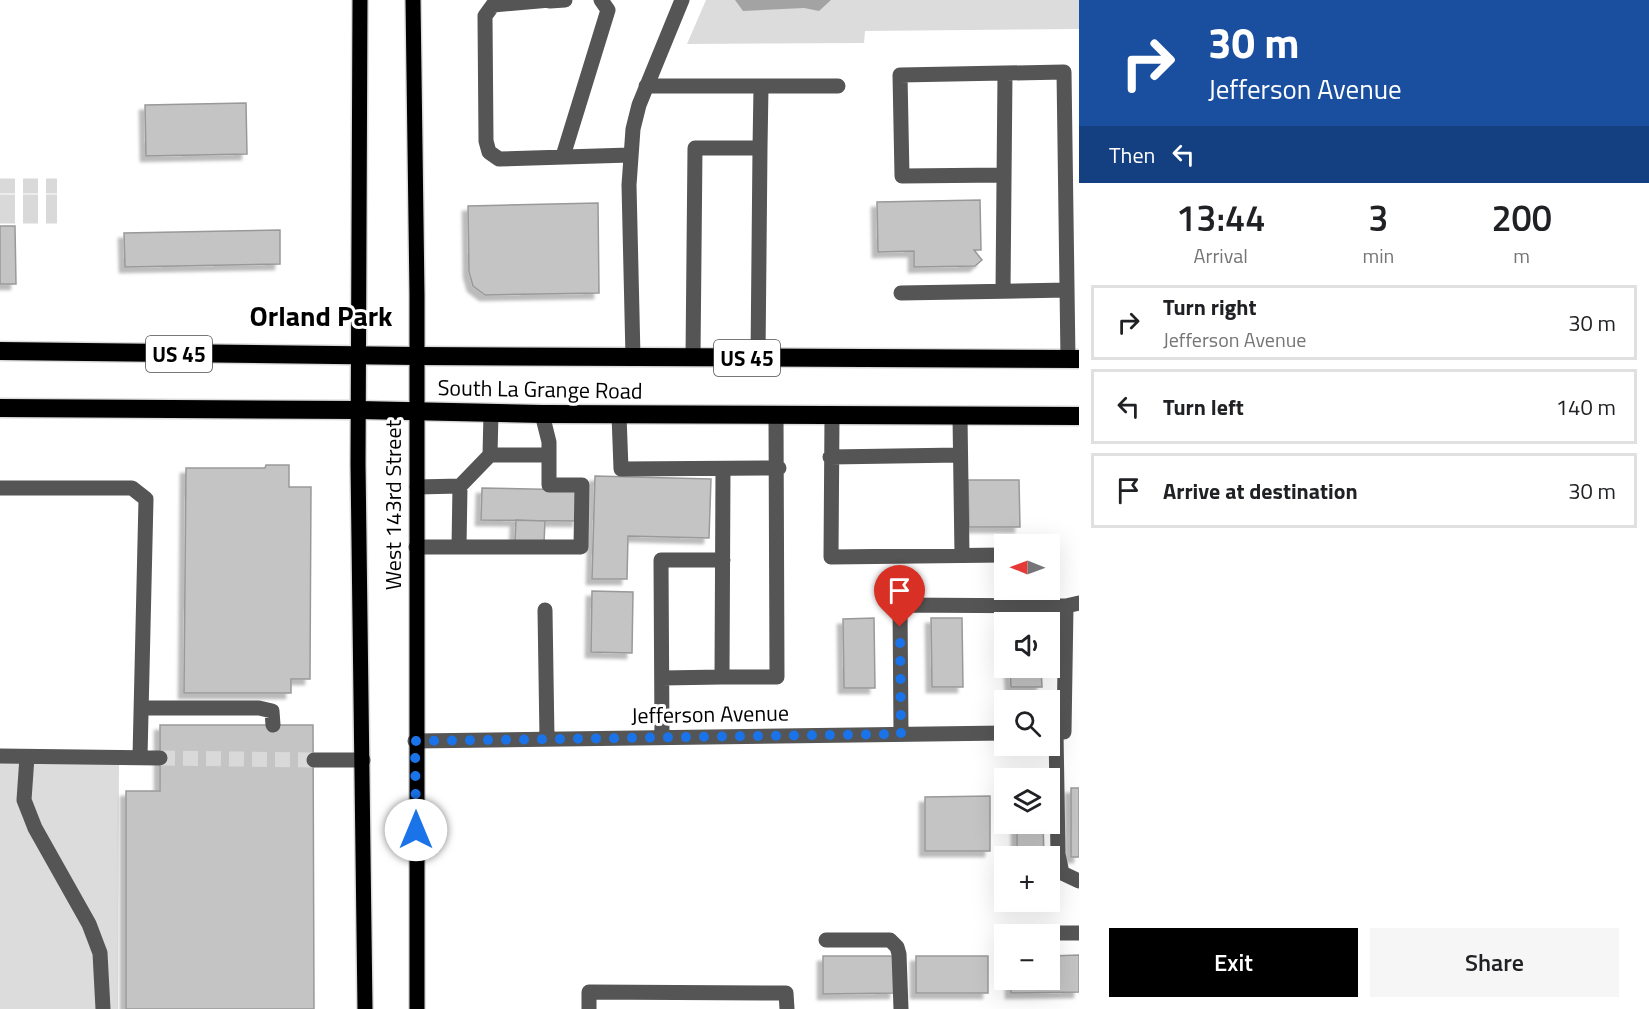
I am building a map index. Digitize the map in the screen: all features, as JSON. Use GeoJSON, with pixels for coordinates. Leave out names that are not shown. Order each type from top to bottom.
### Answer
{"type":"FeatureCollection","features":[{"type":"Feature","properties":{"kind":"highway","name":"South La Grange Road"},"geometry":{"type":"LineString","coordinates":[[0,351],[416,357],[1074,359]]}},
{"type":"Feature","properties":{"kind":"highway","name":"South La Grange Road"},"geometry":{"type":"LineString","coordinates":[[0,408],[359,410],[619,415],[1079,416]]}},
{"type":"Feature","properties":{"kind":"main road","name":"West 143rd Street"},"geometry":{"type":"LineString","coordinates":[[360,0],[359,410],[365,1009]]}},
{"type":"Feature","properties":{"kind":"main road","name":"West 143rd Street"},"geometry":{"type":"LineString","coordinates":[[413,0],[417,487],[415,741],[417,1009]]}},
{"type":"Feature","properties":{"kind":"street"},"geometry":{"type":"LineString","coordinates":[[555,0],[493,5],[485,16],[486,141],[489,152],[499,159],[630,154]]}},
{"type":"Feature","properties":{"kind":"street"},"geometry":{"type":"LineString","coordinates":[[563,156],[608,10],[601,0]]}},
{"type":"Feature","properties":{"kind":"street"},"geometry":{"type":"LineString","coordinates":[[633,357],[630,154],[633,129],[646,86],[682,0]]}},
{"type":"Feature","properties":{"kind":"street"},"geometry":{"type":"LineString","coordinates":[[1004,175],[902,176],[900,75],[1064,72],[1072,93],[1067,290],[1074,359]]}},
{"type":"Feature","properties":{"kind":"street"},"geometry":{"type":"LineString","coordinates":[[1003,291],[1005,73]]}},
{"type":"Feature","properties":{"kind":"street"},"geometry":{"type":"LineString","coordinates":[[646,86],[838,86]]}},
{"type":"Feature","properties":{"kind":"street"},"geometry":{"type":"LineString","coordinates":[[758,358],[761,87]]}},
{"type":"Feature","properties":{"kind":"street"},"geometry":{"type":"LineString","coordinates":[[693,357],[695,147],[760,148]]}},
{"type":"Feature","properties":{"kind":"street"},"geometry":{"type":"LineString","coordinates":[[901,294],[1067,290]]}},
{"type":"Feature","properties":{"kind":"street"},"geometry":{"type":"LineString","coordinates":[[459,547],[460,486],[490,455],[491,413]]}},
{"type":"Feature","properties":{"kind":"street"},"geometry":{"type":"LineString","coordinates":[[416,547],[581,546],[582,485],[549,485],[549,442],[542,414]]}},
{"type":"Feature","properties":{"kind":"street"},"geometry":{"type":"LineString","coordinates":[[662,678],[777,677],[776,414]]}},
{"type":"Feature","properties":{"kind":"street"},"geometry":{"type":"LineString","coordinates":[[619,415],[621,469],[778,468]]}},
{"type":"Feature","properties":{"kind":"street"},"geometry":{"type":"LineString","coordinates":[[832,415],[831,557],[994,555]]}},
{"type":"Feature","properties":{"kind":"street"},"geometry":{"type":"LineString","coordinates":[[960,417],[962,555]]}},
{"type":"Feature","properties":{"kind":"street"},"geometry":{"type":"LineString","coordinates":[[490,455],[549,455]]}},
{"type":"Feature","properties":{"kind":"street"},"geometry":{"type":"LineString","coordinates":[[830,457],[960,455]]}},
{"type":"Feature","properties":{"kind":"street"},"geometry":{"type":"LineString","coordinates":[[722,677],[723,469]]}},
{"type":"Feature","properties":{"kind":"street"},"geometry":{"type":"LineString","coordinates":[[417,487],[460,486]]}},
{"type":"Feature","properties":{"kind":"street"},"geometry":{"type":"LineString","coordinates":[[0,488],[132,488],[146,499],[140,758]]}},
{"type":"Feature","properties":{"kind":"street"},"geometry":{"type":"LineString","coordinates":[[662,738],[661,560],[723,560]]}},
{"type":"Feature","properties":{"kind":"street"},"geometry":{"type":"LineString","coordinates":[[901,734],[900,605],[1072,604],[1062,732],[1058,854],[1062,873],[1079,881]]}},
{"type":"Feature","properties":{"kind":"street"},"geometry":{"type":"LineString","coordinates":[[545,610],[546,739]]}},
{"type":"Feature","properties":{"kind":"street"},"geometry":{"type":"LineString","coordinates":[[142,708],[259,708],[272,711],[273,725]]}},
{"type":"Feature","properties":{"kind":"street","name":"Jefferson Avenue"},"geometry":{"type":"LineString","coordinates":[[415,741],[994,733]]}},
{"type":"Feature","properties":{"kind":"street"},"geometry":{"type":"LineString","coordinates":[[0,756],[160,758]]}},
{"type":"Feature","properties":{"kind":"street"},"geometry":{"type":"LineString","coordinates":[[27,757],[24,800],[35,828],[89,924],[100,953],[103,1009]]}},
{"type":"Feature","properties":{"kind":"street"},"geometry":{"type":"LineString","coordinates":[[314,760],[363,760]]}},
{"type":"Feature","properties":{"kind":"street"},"geometry":{"type":"LineString","coordinates":[[1060,933],[1079,933]]}},
{"type":"Feature","properties":{"kind":"street"},"geometry":{"type":"LineString","coordinates":[[826,940],[890,940],[897,947],[899,954],[901,1009]]}},
{"type":"Feature","properties":{"kind":"street"},"geometry":{"type":"LineString","coordinates":[[588,1009],[589,992],[786,993],[787,1009]]}},
{"type":"Feature","properties":{"kind":"shaded area"},"geometry":{"type":"Polygon","coordinates":[[[706,0],[1079,0],[1079,29],[865,31],[864,43],[687,44],[706,0]]]}},
{"type":"Feature","properties":{"kind":"shaded area"},"geometry":{"type":"Polygon","coordinates":[[[735,0],[831,0],[819,11],[804,8],[743,11],[735,0]]]}},
{"type":"Feature","properties":{"kind":"shaded area"},"geometry":{"type":"Polygon","coordinates":[[[0,760],[119,761],[118,1009],[0,1009],[0,760]]]}},
{"type":"Feature","properties":{"kind":"building"},"geometry":{"type":"Polygon","coordinates":[[[246,103],[247,154],[146,156],[145,105],[246,103]]]}},
{"type":"Feature","properties":{"kind":"building"},"geometry":{"type":"Polygon","coordinates":[[[980,200],[981,250],[974,250],[982,260],[975,266],[914,267],[914,251],[878,252],[877,202],[980,200]]]}},
{"type":"Feature","properties":{"kind":"building"},"geometry":{"type":"Polygon","coordinates":[[[598,203],[599,293],[485,295],[473,286],[469,272],[468,206],[598,203]]]}},
{"type":"Feature","properties":{"kind":"building"},"geometry":{"type":"Polygon","coordinates":[[[0,226],[15,226],[16,284],[0,284],[0,226]]]}},
{"type":"Feature","properties":{"kind":"building"},"geometry":{"type":"Polygon","coordinates":[[[280,230],[280,264],[125,267],[124,233],[280,230]]]}},
{"type":"Feature","properties":{"kind":"building"},"geometry":{"type":"Polygon","coordinates":[[[266,465],[289,465],[289,487],[311,487],[310,679],[291,679],[291,693],[184,693],[186,468],[265,468],[266,465]]]}},
{"type":"Feature","properties":{"kind":"building"},"geometry":{"type":"Polygon","coordinates":[[[595,476],[711,479],[709,538],[628,536],[627,579],[592,579],[595,476]]]}},
{"type":"Feature","properties":{"kind":"building"},"geometry":{"type":"Polygon","coordinates":[[[968,480],[1019,480],[1020,527],[969,527],[968,480]]]}},
{"type":"Feature","properties":{"kind":"building"},"geometry":{"type":"Polygon","coordinates":[[[482,488],[578,490],[578,521],[481,520],[482,488]]]}},
{"type":"Feature","properties":{"kind":"building"},"geometry":{"type":"Polygon","coordinates":[[[516,520],[545,521],[544,543],[515,542],[516,520]]]}},
{"type":"Feature","properties":{"kind":"building"},"geometry":{"type":"Polygon","coordinates":[[[592,591],[633,592],[632,653],[591,652],[592,591]]]}},
{"type":"Feature","properties":{"kind":"building"},"geometry":{"type":"Polygon","coordinates":[[[874,618],[875,688],[844,688],[843,619],[874,618]]]}},
{"type":"Feature","properties":{"kind":"building"},"geometry":{"type":"Polygon","coordinates":[[[931,618],[962,618],[963,687],[932,687],[931,618]]]}},
{"type":"Feature","properties":{"kind":"building"},"geometry":{"type":"Polygon","coordinates":[[[1011,678],[1042,678],[1042,687],[1011,687],[1011,678]]]}},
{"type":"Feature","properties":{"kind":"building"},"geometry":{"type":"Polygon","coordinates":[[[160,725],[313,725],[314,1009],[126,1009],[126,791],[160,791],[160,725]]]}},
{"type":"Feature","properties":{"kind":"building"},"geometry":{"type":"Polygon","coordinates":[[[1071,788],[1079,788],[1079,857],[1071,857],[1071,788]]]}},
{"type":"Feature","properties":{"kind":"building"},"geometry":{"type":"Polygon","coordinates":[[[990,796],[990,851],[925,851],[925,797],[990,796]]]}},
{"type":"Feature","properties":{"kind":"building"},"geometry":{"type":"Polygon","coordinates":[[[1017,834],[1043,834],[1044,846],[1017,846],[1017,834]]]}},
{"type":"Feature","properties":{"kind":"building"},"geometry":{"type":"Polygon","coordinates":[[[1079,955],[1079,992],[1011,993],[1011,990],[1060,990],[1060,956],[1079,955]]]}},
{"type":"Feature","properties":{"kind":"building"},"geometry":{"type":"Polygon","coordinates":[[[823,956],[895,956],[895,993],[823,994],[823,956]]]}},
{"type":"Feature","properties":{"kind":"building"},"geometry":{"type":"Polygon","coordinates":[[[916,956],[988,956],[988,993],[916,993],[916,956]]]}},
{"type":"Feature","properties":{"kind":"tunnel"},"geometry":{"type":"LineString","coordinates":[[0,186],[57,186]]}},
{"type":"Feature","properties":{"kind":"tunnel"},"geometry":{"type":"LineString","coordinates":[[0,202],[57,202]]}},
{"type":"Feature","properties":{"kind":"tunnel"},"geometry":{"type":"LineString","coordinates":[[0,216],[57,216]]}},
{"type":"Feature","properties":{"kind":"tunnel"},"geometry":{"type":"LineString","coordinates":[[160,758],[314,760]]}},
{"type":"Feature","properties":{"kind":"district","name":"Orland Park"},"geometry":{"type":"Point","coordinates":[321,315]}},
{"type":"Feature","properties":{"kind":"route"},"geometry":{"type":"LineString","coordinates":[[416,830],[415,741],[901,734],[900,627]]}}]}
